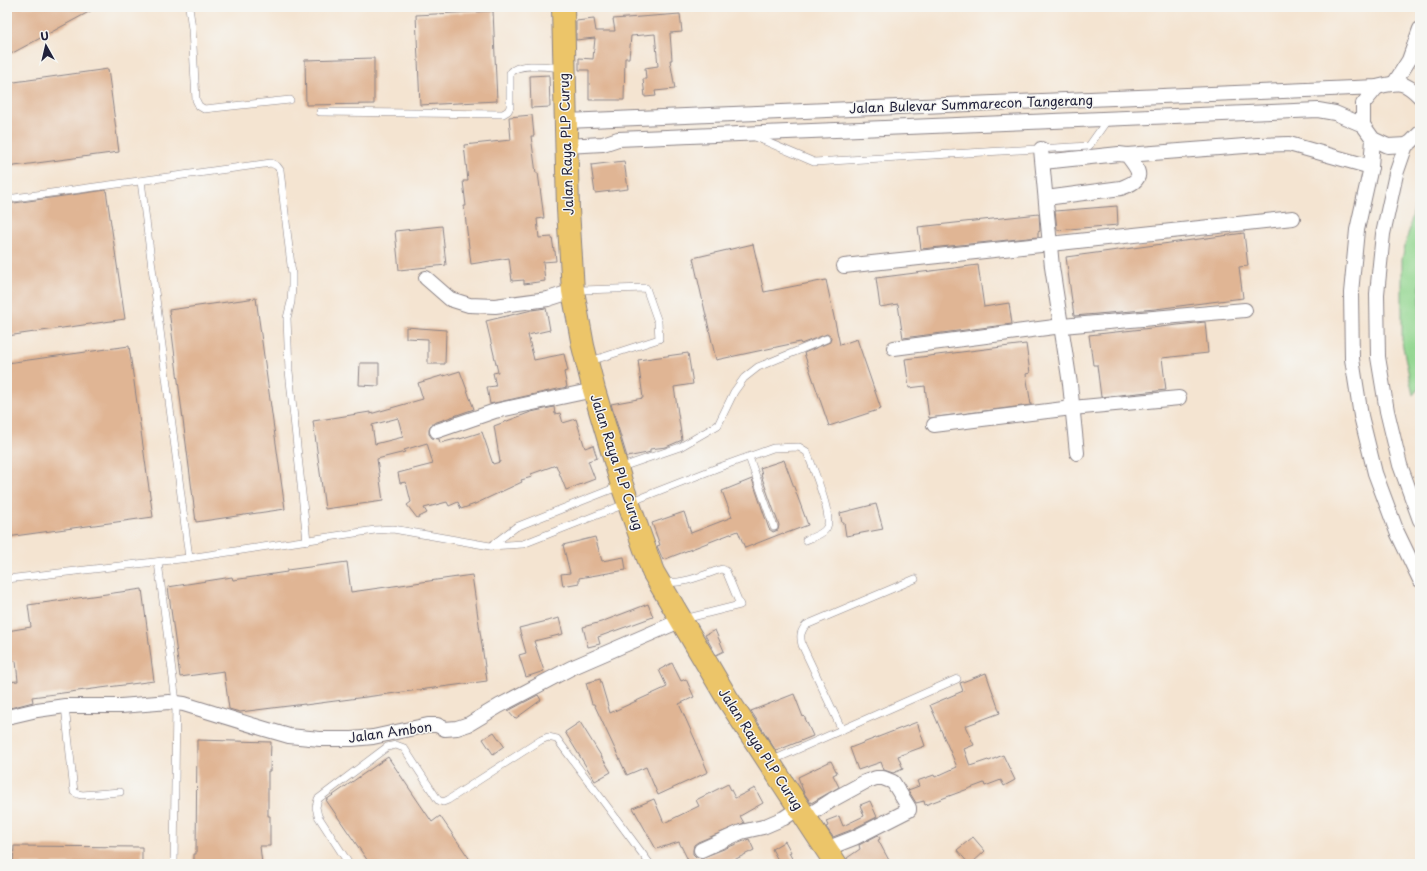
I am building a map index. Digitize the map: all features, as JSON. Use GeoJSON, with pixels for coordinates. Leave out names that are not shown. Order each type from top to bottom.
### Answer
{"type":"FeatureCollection","features":[{"type":"Feature","properties":{"kind":"main road","name":"Jalan Raya PLP Curug"},"geometry":{"type":"LineString","coordinates":[[563,7],[568,209],[572,288],[594,390],[622,486],[653,572],[727,698],[831,856]]}},
{"type":"Feature","properties":{"kind":"street"},"geometry":{"type":"LineString","coordinates":[[1420,29],[1410,60],[1395,82],[1411,87],[1420,97]]}},
{"type":"Feature","properties":{"kind":"street","name":"Jalan Bulevar Summarecon Tangerang"},"geometry":{"type":"LineString","coordinates":[[566,121],[1377,87],[1395,82]]}},
{"type":"Feature","properties":{"kind":"street"},"geometry":{"type":"LineString","coordinates":[[1377,87],[1363,104],[1363,125],[1373,139],[1388,146],[1406,145],[1420,133]]}},
{"type":"Feature","properties":{"kind":"street"},"geometry":{"type":"LineString","coordinates":[[1188,95],[1188,116]]}},
{"type":"Feature","properties":{"kind":"street"},"geometry":{"type":"LineString","coordinates":[[903,107],[903,127]]}},
{"type":"Feature","properties":{"kind":"street","name":"Jalan Bulevar Summarecon Tangerang"},"geometry":{"type":"LineString","coordinates":[[566,146],[603,144],[618,139],[1318,110],[1336,113],[1363,125]]}},
{"type":"Feature","properties":{"kind":"street"},"geometry":{"type":"LineString","coordinates":[[616,119],[618,139]]}},
{"type":"Feature","properties":{"kind":"street"},"geometry":{"type":"LineString","coordinates":[[1373,139],[1371,167],[1357,230],[1351,293],[1352,359],[1361,416],[1375,473],[1397,532],[1420,580]]}},
{"type":"Feature","properties":{"kind":"street"},"geometry":{"type":"LineString","coordinates":[[1077,453],[1070,384],[1050,244],[1042,156],[1127,155],[1289,144],[1371,167]]}},
{"type":"Feature","properties":{"kind":"street"},"geometry":{"type":"LineString","coordinates":[[1406,145],[1396,174],[1383,234],[1377,294],[1378,357],[1386,411],[1400,465],[1420,520]]}},
{"type":"Feature","properties":{"kind":"street"},"geometry":{"type":"LineString","coordinates":[[1046,198],[1121,188],[1130,184],[1135,181],[1138,174],[1138,169],[1127,155]]}},
{"type":"Feature","properties":{"kind":"street"},"geometry":{"type":"LineString","coordinates":[[844,266],[1293,218]]}},
{"type":"Feature","properties":{"kind":"street"},"geometry":{"type":"LineString","coordinates":[[426,278],[450,298],[468,306],[495,306],[548,299],[572,288]]}},
{"type":"Feature","properties":{"kind":"street"},"geometry":{"type":"LineString","coordinates":[[894,348],[1062,326],[1245,310]]}},
{"type":"Feature","properties":{"kind":"street"},"geometry":{"type":"LineString","coordinates":[[437,431],[495,411],[594,390]]}},
{"type":"Feature","properties":{"kind":"street"},"geometry":{"type":"LineString","coordinates":[[934,425],[1072,408],[1179,398]]}},
{"type":"Feature","properties":{"kind":"street","name":"Jalan Ambon"},"geometry":{"type":"LineString","coordinates":[[7,718],[37,710],[65,706],[121,706],[176,702],[289,736],[352,739],[373,737],[428,725],[445,729],[457,728],[469,724],[499,706],[571,668],[682,620]]}},
{"type":"Feature","properties":{"kind":"street"},"geometry":{"type":"LineString","coordinates":[[702,850],[741,832],[764,827],[784,818],[802,813],[876,778],[884,778],[893,782],[909,810],[854,838],[831,856]]}},
{"type":"Feature","properties":{"kind":"lane"},"geometry":{"type":"LineString","coordinates":[[189,7],[192,29],[196,100],[199,106],[204,109],[290,100]]}},
{"type":"Feature","properties":{"kind":"lane"},"geometry":{"type":"LineString","coordinates":[[320,112],[503,114],[508,111],[510,107],[510,74],[513,70],[534,66],[564,68]]}},
{"type":"Feature","properties":{"kind":"lane"},"geometry":{"type":"LineString","coordinates":[[747,134],[814,162],[1042,156],[1089,146],[1109,119]]}},
{"type":"Feature","properties":{"kind":"lane"},"geometry":{"type":"LineString","coordinates":[[7,199],[271,163],[277,166],[280,170],[292,274],[291,302],[287,318],[289,371],[307,540]]}},
{"type":"Feature","properties":{"kind":"lane"},"geometry":{"type":"LineString","coordinates":[[141,181],[188,558]]}},
{"type":"Feature","properties":{"kind":"lane"},"geometry":{"type":"LineString","coordinates":[[572,288],[581,290],[646,288],[658,322],[659,339],[594,360],[586,358]]}},
{"type":"Feature","properties":{"kind":"lane"},"geometry":{"type":"LineString","coordinates":[[7,579],[158,562],[375,530],[393,529],[490,546],[523,544],[622,486],[680,447],[718,425],[734,392],[744,378],[758,367],[826,339]]}},
{"type":"Feature","properties":{"kind":"lane"},"geometry":{"type":"LineString","coordinates":[[490,546],[516,527],[622,486],[749,457],[773,448],[787,447],[799,447],[808,452],[827,510],[827,527],[823,532],[806,540]]}},
{"type":"Feature","properties":{"kind":"lane"},"geometry":{"type":"LineString","coordinates":[[749,457],[774,527]]}},
{"type":"Feature","properties":{"kind":"lane"},"geometry":{"type":"LineString","coordinates":[[158,562],[176,702],[174,864]]}},
{"type":"Feature","properties":{"kind":"lane"},"geometry":{"type":"LineString","coordinates":[[657,578],[667,582],[680,582],[722,569],[726,571],[740,605],[682,620]]}},
{"type":"Feature","properties":{"kind":"lane"},"geometry":{"type":"LineString","coordinates":[[842,730],[802,645],[800,638],[801,630],[806,625],[915,579]]}},
{"type":"Feature","properties":{"kind":"lane"},"geometry":{"type":"LineString","coordinates":[[769,762],[957,679]]}},
{"type":"Feature","properties":{"kind":"lane"},"geometry":{"type":"LineString","coordinates":[[65,706],[74,792],[82,795],[120,792]]}},
{"type":"Feature","properties":{"kind":"lane"},"geometry":{"type":"LineString","coordinates":[[349,864],[318,816],[316,807],[318,799],[387,747],[396,745],[404,748],[438,800],[443,802],[541,740],[548,738],[557,739],[650,864]]}},
{"type":"Feature","properties":{"kind":"green space"},"geometry":{"type":"Polygon","coordinates":[[[1420,184],[1420,387],[1413,395],[1402,342],[1402,259],[1420,184]]]}},
{"type":"Feature","properties":{"kind":"building"},"geometry":{"type":"Polygon","coordinates":[[[7,7],[98,7],[7,56],[7,7]]]}},
{"type":"Feature","properties":{"kind":"building"},"geometry":{"type":"Polygon","coordinates":[[[493,11],[497,101],[420,105],[416,15],[493,11]]]}},
{"type":"Feature","properties":{"kind":"building"},"geometry":{"type":"Polygon","coordinates":[[[680,14],[682,32],[670,33],[672,60],[670,60],[675,89],[655,91],[656,96],[645,97],[643,79],[646,79],[645,68],[658,66],[655,34],[631,36],[629,58],[625,58],[624,100],[589,100],[589,70],[579,70],[579,58],[593,59],[595,38],[576,40],[576,21],[594,19],[596,31],[615,31],[613,19],[680,14]]]}},
{"type":"Feature","properties":{"kind":"building"},"geometry":{"type":"Polygon","coordinates":[[[374,58],[374,104],[306,105],[305,60],[374,58]]]}},
{"type":"Feature","properties":{"kind":"building"},"geometry":{"type":"Polygon","coordinates":[[[108,69],[119,152],[7,167],[7,83],[108,69]]]}},
{"type":"Feature","properties":{"kind":"building"},"geometry":{"type":"Polygon","coordinates":[[[549,75],[550,107],[531,108],[530,76],[549,75]]]}},
{"type":"Feature","properties":{"kind":"building"},"geometry":{"type":"Polygon","coordinates":[[[532,115],[534,136],[531,136],[544,218],[537,219],[539,238],[552,237],[556,261],[543,262],[545,281],[524,284],[524,280],[512,281],[509,258],[471,264],[464,206],[466,206],[463,181],[468,181],[464,145],[511,140],[509,117],[532,115]]]}},
{"type":"Feature","properties":{"kind":"building"},"geometry":{"type":"Polygon","coordinates":[[[624,161],[628,189],[595,193],[591,165],[624,161]]]}},
{"type":"Feature","properties":{"kind":"building"},"geometry":{"type":"Polygon","coordinates":[[[106,190],[125,319],[7,336],[7,204],[106,190]]]}},
{"type":"Feature","properties":{"kind":"building"},"geometry":{"type":"Polygon","coordinates":[[[1117,206],[1118,225],[1057,230],[1055,211],[1117,206]]]}},
{"type":"Feature","properties":{"kind":"building"},"geometry":{"type":"Polygon","coordinates":[[[1039,214],[1040,231],[1038,232],[1038,237],[921,249],[918,227],[1039,214]]]}},
{"type":"Feature","properties":{"kind":"building"},"geometry":{"type":"Polygon","coordinates":[[[442,226],[446,265],[399,270],[395,231],[442,226]]]}},
{"type":"Feature","properties":{"kind":"building"},"geometry":{"type":"Polygon","coordinates":[[[1244,233],[1248,266],[1239,267],[1243,298],[1155,309],[1074,316],[1066,257],[1244,233]]]}},
{"type":"Feature","properties":{"kind":"building"},"geometry":{"type":"Polygon","coordinates":[[[753,244],[764,292],[826,280],[840,345],[857,339],[881,409],[829,426],[804,353],[830,342],[831,337],[827,334],[801,344],[800,342],[716,360],[693,258],[753,244]]]}},
{"type":"Feature","properties":{"kind":"building"},"geometry":{"type":"Polygon","coordinates":[[[978,265],[984,307],[1009,303],[1012,324],[903,338],[898,304],[880,307],[876,278],[978,265]]]}},
{"type":"Feature","properties":{"kind":"building"},"geometry":{"type":"Polygon","coordinates":[[[256,298],[285,509],[196,522],[169,310],[256,298]]]}},
{"type":"Feature","properties":{"kind":"building"},"geometry":{"type":"Polygon","coordinates":[[[546,308],[550,330],[528,335],[534,360],[564,354],[568,371],[564,372],[567,387],[490,404],[487,387],[496,386],[493,373],[498,372],[486,321],[546,308]]]}},
{"type":"Feature","properties":{"kind":"building"},"geometry":{"type":"Polygon","coordinates":[[[1205,322],[1208,353],[1162,358],[1166,390],[1101,397],[1097,365],[1093,365],[1089,335],[1205,322]]]}},
{"type":"Feature","properties":{"kind":"building"},"geometry":{"type":"Polygon","coordinates":[[[406,327],[446,330],[445,364],[428,364],[428,339],[406,338],[406,327]]]}},
{"type":"Feature","properties":{"kind":"building"},"geometry":{"type":"Polygon","coordinates":[[[1026,344],[1030,373],[1026,374],[1031,405],[929,418],[925,386],[909,388],[905,359],[1026,344]]]}},
{"type":"Feature","properties":{"kind":"building"},"geometry":{"type":"Polygon","coordinates":[[[129,346],[153,517],[7,537],[7,363],[129,346]]]}},
{"type":"Feature","properties":{"kind":"building"},"geometry":{"type":"Polygon","coordinates":[[[688,353],[693,384],[674,387],[682,440],[666,447],[650,449],[650,452],[647,453],[627,457],[611,404],[643,398],[638,360],[688,353]]]}},
{"type":"Feature","properties":{"kind":"building"},"geometry":{"type":"Polygon","coordinates":[[[360,363],[379,363],[379,386],[359,385],[360,363]]]}},
{"type":"Feature","properties":{"kind":"building"},"geometry":{"type":"Polygon","coordinates":[[[460,371],[474,409],[434,423],[430,426],[429,430],[429,434],[432,438],[439,439],[440,443],[482,432],[493,464],[500,462],[494,426],[531,412],[554,407],[555,414],[560,413],[563,423],[576,419],[585,448],[593,445],[597,458],[588,461],[595,479],[566,490],[556,465],[531,474],[532,477],[521,480],[522,482],[475,504],[461,509],[458,502],[449,506],[447,502],[424,508],[427,513],[417,518],[407,505],[411,502],[406,482],[400,483],[398,473],[433,464],[427,443],[404,450],[405,452],[377,459],[383,501],[325,509],[313,421],[370,412],[370,414],[423,399],[418,383],[460,371]],[[398,418],[372,425],[375,444],[403,437],[398,418]]]}},
{"type":"Feature","properties":{"kind":"building"},"geometry":{"type":"Polygon","coordinates":[[[784,460],[808,525],[745,548],[738,531],[663,560],[657,546],[660,545],[652,523],[684,512],[691,533],[732,517],[722,491],[752,479],[769,529],[773,532],[778,530],[779,525],[761,475],[760,468],[784,460]]]}},
{"type":"Feature","properties":{"kind":"building"},"geometry":{"type":"Polygon","coordinates":[[[876,504],[883,529],[846,536],[844,523],[842,523],[840,513],[876,504]]]}},
{"type":"Feature","properties":{"kind":"building"},"geometry":{"type":"Polygon","coordinates":[[[595,537],[602,561],[624,557],[626,570],[579,578],[579,583],[563,586],[561,574],[570,573],[563,545],[595,537]]]}},
{"type":"Feature","properties":{"kind":"building"},"geometry":{"type":"Polygon","coordinates":[[[347,562],[351,592],[472,575],[487,681],[240,712],[229,709],[224,671],[180,677],[168,587],[232,577],[233,580],[287,572],[287,570],[347,562]]]}},
{"type":"Feature","properties":{"kind":"building"},"geometry":{"type":"Polygon","coordinates":[[[142,589],[154,681],[32,697],[33,702],[10,708],[7,700],[7,682],[18,681],[16,661],[9,662],[7,631],[31,627],[28,605],[142,589]]]}},
{"type":"Feature","properties":{"kind":"building"},"geometry":{"type":"Polygon","coordinates":[[[648,604],[653,617],[598,637],[600,644],[588,647],[583,627],[601,622],[648,604]]]}},
{"type":"Feature","properties":{"kind":"building"},"geometry":{"type":"Polygon","coordinates":[[[559,618],[563,634],[534,641],[544,671],[526,677],[519,655],[526,653],[519,628],[559,618]]]}},
{"type":"Feature","properties":{"kind":"building"},"geometry":{"type":"Polygon","coordinates":[[[715,630],[724,651],[716,655],[705,635],[715,630]]]}},
{"type":"Feature","properties":{"kind":"building"},"geometry":{"type":"Polygon","coordinates":[[[672,663],[681,681],[686,679],[694,697],[679,704],[708,772],[658,795],[646,767],[627,775],[594,704],[592,704],[586,683],[600,679],[610,713],[667,687],[659,670],[672,663]]]}},
{"type":"Feature","properties":{"kind":"building"},"geometry":{"type":"Polygon","coordinates":[[[986,673],[1000,713],[965,726],[974,745],[964,749],[970,766],[988,760],[989,761],[1003,755],[1015,780],[1004,786],[1001,780],[985,786],[984,783],[925,805],[924,801],[916,803],[908,790],[919,786],[917,781],[934,775],[935,777],[957,767],[930,705],[963,691],[960,683],[986,673]]]}},
{"type":"Feature","properties":{"kind":"building"},"geometry":{"type":"Polygon","coordinates":[[[794,694],[803,717],[804,716],[813,736],[776,751],[751,711],[794,694]]]}},
{"type":"Feature","properties":{"kind":"building"},"geometry":{"type":"Polygon","coordinates":[[[538,695],[541,700],[515,719],[508,711],[538,695]]]}},
{"type":"Feature","properties":{"kind":"building"},"geometry":{"type":"Polygon","coordinates":[[[580,722],[611,772],[595,781],[565,732],[580,722]]]}},
{"type":"Feature","properties":{"kind":"building"},"geometry":{"type":"Polygon","coordinates":[[[917,722],[925,746],[898,756],[903,769],[893,773],[884,770],[881,762],[858,770],[850,748],[917,722]]]}},
{"type":"Feature","properties":{"kind":"building"},"geometry":{"type":"Polygon","coordinates":[[[494,732],[504,746],[493,754],[483,739],[494,732]]]}},
{"type":"Feature","properties":{"kind":"building"},"geometry":{"type":"Polygon","coordinates":[[[197,740],[271,742],[270,771],[268,771],[270,846],[260,846],[262,864],[194,864],[194,854],[196,854],[197,740]]]}},
{"type":"Feature","properties":{"kind":"building"},"geometry":{"type":"Polygon","coordinates":[[[388,757],[432,822],[440,816],[473,864],[370,864],[326,800],[388,757]]]}},
{"type":"Feature","properties":{"kind":"building"},"geometry":{"type":"Polygon","coordinates":[[[831,761],[837,773],[833,775],[839,787],[811,803],[804,793],[798,777],[831,761]]]}},
{"type":"Feature","properties":{"kind":"building"},"geometry":{"type":"Polygon","coordinates":[[[728,784],[735,798],[755,788],[763,803],[740,816],[744,823],[694,845],[693,854],[696,857],[701,858],[749,839],[754,850],[726,864],[690,864],[679,842],[656,849],[633,808],[654,799],[664,823],[699,806],[696,800],[728,784]]]}},
{"type":"Feature","properties":{"kind":"building"},"geometry":{"type":"Polygon","coordinates":[[[870,801],[877,817],[833,837],[826,827],[828,826],[826,821],[839,816],[843,826],[864,816],[860,805],[870,801]]]}},
{"type":"Feature","properties":{"kind":"building"},"geometry":{"type":"Polygon","coordinates":[[[878,835],[880,839],[878,840],[891,864],[848,864],[847,858],[860,849],[859,845],[878,835]]]}},
{"type":"Feature","properties":{"kind":"building"},"geometry":{"type":"Polygon","coordinates":[[[973,837],[985,851],[971,864],[969,864],[957,850],[973,837]]]}},
{"type":"Feature","properties":{"kind":"building"},"geometry":{"type":"Polygon","coordinates":[[[785,841],[795,864],[780,864],[772,849],[785,841]]]}},
{"type":"Feature","properties":{"kind":"building"},"geometry":{"type":"Polygon","coordinates":[[[14,846],[142,847],[142,864],[13,864],[14,846]]]}}]}
